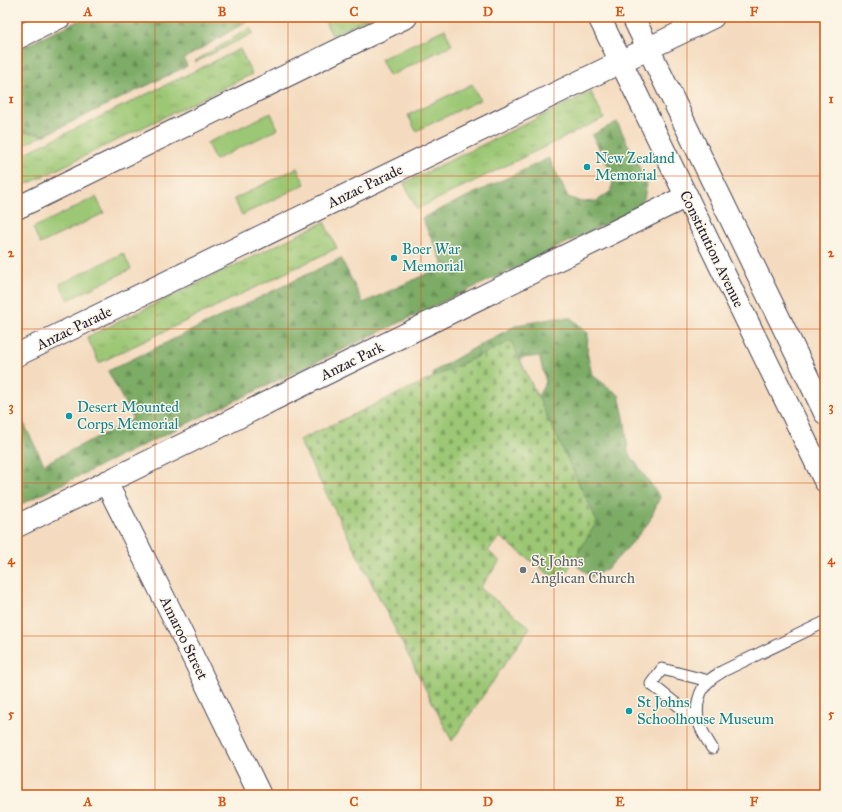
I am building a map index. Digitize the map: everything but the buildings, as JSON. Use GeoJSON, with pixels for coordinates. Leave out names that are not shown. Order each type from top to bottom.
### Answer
{"type":"FeatureCollection","features":[{"type":"Feature","properties":{"kind":"street"},"geometry":{"type":"LineString","coordinates":[[17,38],[60,17]]}},
{"type":"Feature","properties":{"kind":"street"},"geometry":{"type":"LineString","coordinates":[[17,208],[406,17]]}},
{"type":"Feature","properties":{"kind":"street","name":"Constitution Avenue"},"geometry":{"type":"LineString","coordinates":[[599,17],[825,481]]}},
{"type":"Feature","properties":{"kind":"street","name":"Constitution Avenue"},"geometry":{"type":"LineString","coordinates":[[633,17],[825,413]]}},
{"type":"Feature","properties":{"kind":"street","name":"Anzac Parade"},"geometry":{"type":"LineString","coordinates":[[17,355],[713,17]]}},
{"type":"Feature","properties":{"kind":"street","name":"Anzac Park"},"geometry":{"type":"LineString","coordinates":[[17,526],[687,196]]}},
{"type":"Feature","properties":{"kind":"street","name":"Amaroo Street"},"geometry":{"type":"LineString","coordinates":[[106,482],[260,795]]}},
{"type":"Feature","properties":{"kind":"lane"},"geometry":{"type":"LineString","coordinates":[[712,748],[699,722],[697,712],[699,699],[703,688],[708,681],[723,671],[825,622]]}},
{"type":"Feature","properties":{"kind":"lane"},"geometry":{"type":"LineString","coordinates":[[699,722],[651,684],[662,669],[708,681]]}},
{"type":"Feature","properties":{"kind":"green space"},"geometry":{"type":"Polygon","coordinates":[[[86,17],[245,17],[247,21],[184,59],[187,66],[45,135],[17,131],[17,50],[86,17]]]}},
{"type":"Feature","properties":{"kind":"green space"},"geometry":{"type":"Polygon","coordinates":[[[323,17],[370,17],[332,35],[323,17]]]}},
{"type":"Feature","properties":{"kind":"green space"},"geometry":{"type":"Polygon","coordinates":[[[250,28],[253,33],[196,62],[195,61],[250,28]]]}},
{"type":"Feature","properties":{"kind":"green space"},"geometry":{"type":"Polygon","coordinates":[[[445,29],[452,45],[389,76],[381,59],[445,29]]]}},
{"type":"Feature","properties":{"kind":"green space"},"geometry":{"type":"Polygon","coordinates":[[[240,49],[252,74],[17,189],[17,157],[240,49]]]}},
{"type":"Feature","properties":{"kind":"green space"},"geometry":{"type":"Polygon","coordinates":[[[472,84],[480,100],[416,131],[408,115],[472,84]]]}},
{"type":"Feature","properties":{"kind":"green space"},"geometry":{"type":"Polygon","coordinates":[[[591,92],[604,118],[417,209],[404,183],[591,92]]]}},
{"type":"Feature","properties":{"kind":"green space"},"geometry":{"type":"Polygon","coordinates":[[[271,113],[278,129],[215,160],[207,143],[271,113]]]}},
{"type":"Feature","properties":{"kind":"green space"},"geometry":{"type":"Polygon","coordinates":[[[617,122],[647,183],[644,199],[636,209],[17,506],[17,423],[22,420],[44,464],[133,419],[108,371],[341,258],[363,303],[444,266],[422,218],[549,158],[568,197],[581,202],[597,201],[611,191],[614,177],[592,135],[617,122]]]}},
{"type":"Feature","properties":{"kind":"green space"},"geometry":{"type":"Polygon","coordinates":[[[17,131],[45,135],[17,148],[17,131]]]}},
{"type":"Feature","properties":{"kind":"green space"},"geometry":{"type":"Polygon","coordinates":[[[297,168],[305,184],[242,215],[234,199],[297,168]]]}},
{"type":"Feature","properties":{"kind":"green space"},"geometry":{"type":"Polygon","coordinates":[[[96,197],[104,213],[40,244],[33,228],[96,197]]]}},
{"type":"Feature","properties":{"kind":"green space"},"geometry":{"type":"Polygon","coordinates":[[[324,222],[337,248],[99,363],[87,337],[324,222]]]}},
{"type":"Feature","properties":{"kind":"green space"},"geometry":{"type":"Polygon","coordinates":[[[123,253],[131,269],[68,300],[60,284],[123,253]]]}},
{"type":"Feature","properties":{"kind":"green space"},"geometry":{"type":"Polygon","coordinates":[[[556,318],[571,318],[588,333],[587,352],[592,375],[619,395],[625,422],[628,452],[660,497],[649,522],[631,544],[608,568],[592,577],[577,566],[560,540],[526,417],[546,382],[539,356],[488,362],[435,408],[433,372],[517,325],[556,318]]]}},
{"type":"Feature","properties":{"kind":"green space"},"geometry":{"type":"Polygon","coordinates":[[[511,341],[597,521],[560,583],[500,537],[488,551],[500,561],[480,588],[530,627],[452,741],[299,440],[511,341]]]}},
{"type":"Feature","properties":{"kind":"place","name":"New Zealand Memorial"},"geometry":{"type":"Point","coordinates":[587,167]}},
{"type":"Feature","properties":{"kind":"place","name":"Boer War Memorial"},"geometry":{"type":"Point","coordinates":[394,258]}},
{"type":"Feature","properties":{"kind":"place","name":"Desert Mounted Corps Memorial"},"geometry":{"type":"Point","coordinates":[69,416]}},
{"type":"Feature","properties":{"kind":"place","name":"St Johns Anglican Church"},"geometry":{"type":"Point","coordinates":[523,570]}},
{"type":"Feature","properties":{"kind":"place","name":"St Johns Schoolhouse Museum"},"geometry":{"type":"Point","coordinates":[629,711]}}]}
